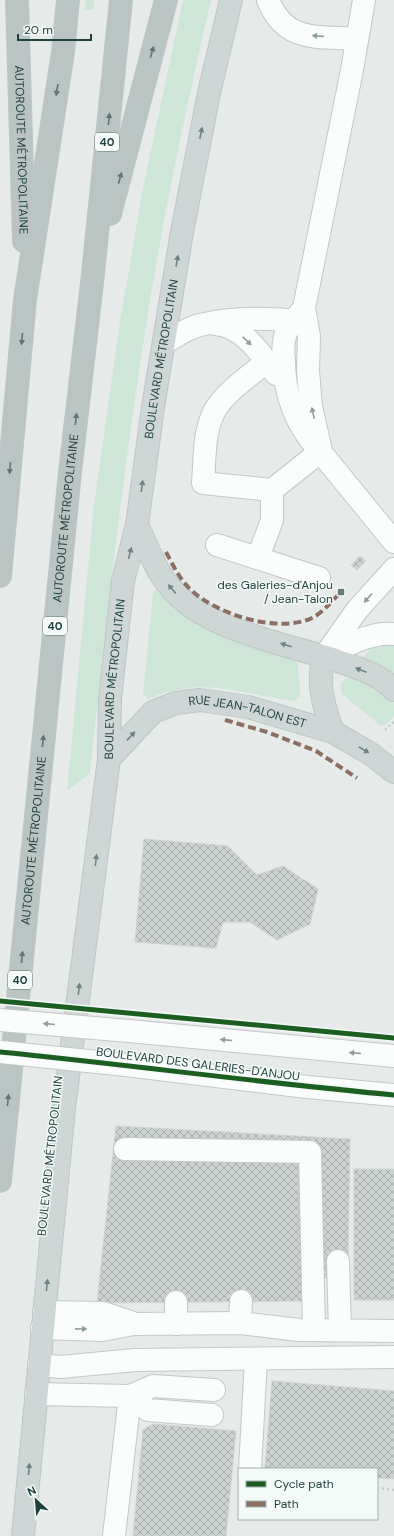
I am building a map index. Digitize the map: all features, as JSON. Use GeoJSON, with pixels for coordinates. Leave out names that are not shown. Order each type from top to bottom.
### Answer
{"type":"FeatureCollection","features":[{"type":"Feature","properties":{"kind":"highway","name":"AUTOROUTE MÉTROPOLITAINE"},"geometry":{"type":"LineString","coordinates":[[17,0],[25,300]]}},
{"type":"Feature","properties":{"kind":"highway"},"geometry":{"type":"LineString","coordinates":[[0,576],[25,300],[63,52],[68,0]]}},
{"type":"Feature","properties":{"kind":"highway","name":"AUTOROUTE MÉTROPOLITAINE"},"geometry":{"type":"LineString","coordinates":[[0,1181],[70,472],[92,283],[121,0]]}},
{"type":"Feature","properties":{"kind":"highway"},"geometry":{"type":"LineString","coordinates":[[92,283],[166,0]]}},
{"type":"Feature","properties":{"kind":"main road","name":"BOULEVARD MÉTROPOLITAIN"},"geometry":{"type":"LineString","coordinates":[[23,1536],[38,1365],[64,1108],[109,759],[110,699],[123,581],[137,525],[164,342],[201,135],[231,0]]}},
{"type":"Feature","properties":{"kind":"main road"},"geometry":{"type":"LineString","coordinates":[[137,525],[169,586],[190,607],[242,631],[324,657],[377,676],[394,690]]}},
{"type":"Feature","properties":{"kind":"main road"},"geometry":{"type":"LineString","coordinates":[[324,657],[321,665],[321,692],[333,732]]}},
{"type":"Feature","properties":{"kind":"main road","name":"RUE JEAN-TALON EST"},"geometry":{"type":"LineString","coordinates":[[109,759],[153,712],[176,703],[200,700],[232,704],[333,732],[371,754],[394,772]]}},
{"type":"Feature","properties":{"kind":"street"},"geometry":{"type":"LineString","coordinates":[[268,0],[273,12],[289,30],[303,35],[357,39]]}},
{"type":"Feature","properties":{"kind":"street"},"geometry":{"type":"LineString","coordinates":[[321,451],[310,391],[308,371],[309,336],[302,317],[352,70],[364,0]]}},
{"type":"Feature","properties":{"kind":"street"},"geometry":{"type":"LineString","coordinates":[[164,342],[200,325],[237,320],[302,317]]}},
{"type":"Feature","properties":{"kind":"street"},"geometry":{"type":"LineString","coordinates":[[287,393],[284,370],[284,339],[288,328],[302,317]]}},
{"type":"Feature","properties":{"kind":"street"},"geometry":{"type":"LineString","coordinates":[[200,325],[222,324],[231,328],[250,344],[266,362],[287,393],[301,427],[343,481],[394,542]]}},
{"type":"Feature","properties":{"kind":"street"},"geometry":{"type":"LineString","coordinates":[[266,362],[226,396],[214,411],[206,435],[203,483],[272,490],[321,451]]}},
{"type":"Feature","properties":{"kind":"street"},"geometry":{"type":"LineString","coordinates":[[258,558],[272,520],[272,490]]}},
{"type":"Feature","properties":{"kind":"street"},"geometry":{"type":"LineString","coordinates":[[217,545],[319,578]]}},
{"type":"Feature","properties":{"kind":"street"},"geometry":{"type":"LineString","coordinates":[[324,657],[349,621],[394,569]]}},
{"type":"Feature","properties":{"kind":"street"},"geometry":{"type":"LineString","coordinates":[[324,657],[372,636],[385,633],[394,634]]}},
{"type":"Feature","properties":{"kind":"street","name":"BOULEVARD DES GALERIES-D'ANJOU"},"geometry":{"type":"LineString","coordinates":[[0,1020],[394,1056]]}},
{"type":"Feature","properties":{"kind":"street","name":"BOULEVARD DES GALERIES-D'ANJOU"},"geometry":{"type":"LineString","coordinates":[[0,1052],[394,1096]]}},
{"type":"Feature","properties":{"kind":"street"},"geometry":{"type":"LineString","coordinates":[[126,1149],[310,1152],[314,1330]]}},
{"type":"Feature","properties":{"kind":"street"},"geometry":{"type":"LineString","coordinates":[[338,1261],[340,1330]]}},
{"type":"Feature","properties":{"kind":"street"},"geometry":{"type":"LineString","coordinates":[[240,1323],[241,1301]]}},
{"type":"Feature","properties":{"kind":"street"},"geometry":{"type":"LineString","coordinates":[[176,1302],[176,1324]]}},
{"type":"Feature","properties":{"kind":"street"},"geometry":{"type":"LineString","coordinates":[[43,1320],[102,1330],[124,1318],[176,1324],[240,1323],[314,1330],[394,1332]]}},
{"type":"Feature","properties":{"kind":"street"},"geometry":{"type":"LineString","coordinates":[[38,1365],[60,1367],[136,1360],[394,1358]]}},
{"type":"Feature","properties":{"kind":"street"},"geometry":{"type":"LineString","coordinates":[[250,1468],[256,1359]]}},
{"type":"Feature","properties":{"kind":"street"},"geometry":{"type":"LineString","coordinates":[[36,1394],[130,1396],[153,1386],[214,1390]]}},
{"type":"Feature","properties":{"kind":"street"},"geometry":{"type":"LineString","coordinates":[[130,1396],[148,1410],[212,1415]]}},
{"type":"Feature","properties":{"kind":"street"},"geometry":{"type":"LineString","coordinates":[[114,1536],[130,1396]]}},
{"type":"Feature","properties":{"kind":"path"},"geometry":{"type":"LineString","coordinates":[[385,730],[394,722]]}},
{"type":"Feature","properties":{"kind":"path"},"geometry":{"type":"LineString","coordinates":[[378,1488],[394,1490]]}},
{"type":"Feature","properties":{"kind":"green space"},"geometry":{"type":"Polygon","coordinates":[[[86,0],[95,0],[93,10],[85,10],[86,0]]]}},
{"type":"Feature","properties":{"kind":"green space"},"geometry":{"type":"Polygon","coordinates":[[[183,0],[211,0],[177,156],[148,312],[116,542],[90,773],[67,791],[94,505],[120,321],[143,188],[183,0]]]}},
{"type":"Feature","properties":{"kind":"green space"},"geometry":{"type":"Polygon","coordinates":[[[156,590],[176,611],[189,619],[295,659],[298,665],[300,697],[295,701],[222,688],[204,687],[187,688],[168,692],[148,699],[143,693],[153,592],[156,590]]]}},
{"type":"Feature","properties":{"kind":"green space"},"geometry":{"type":"Polygon","coordinates":[[[383,644],[394,645],[394,675],[364,661],[363,658],[369,650],[383,644]]]}},
{"type":"Feature","properties":{"kind":"green space"},"geometry":{"type":"Polygon","coordinates":[[[345,679],[366,682],[386,693],[394,704],[394,717],[382,727],[342,694],[340,685],[345,679]]]}},
{"type":"Feature","properties":{"kind":"building"},"geometry":{"type":"Polygon","coordinates":[[[360,556],[366,561],[357,570],[351,565],[360,556]]]}},
{"type":"Feature","properties":{"kind":"building"},"geometry":{"type":"Polygon","coordinates":[[[144,839],[228,846],[257,875],[283,866],[318,889],[310,924],[277,940],[250,922],[223,922],[216,948],[135,942],[144,839]]]}},
{"type":"Feature","properties":{"kind":"building"},"geometry":{"type":"Polygon","coordinates":[[[116,1126],[350,1139],[348,1260],[328,1278],[301,1278],[302,1301],[97,1303],[116,1126]]]}},
{"type":"Feature","properties":{"kind":"building"},"geometry":{"type":"Polygon","coordinates":[[[354,1169],[394,1169],[394,1300],[354,1300],[354,1169]]]}},
{"type":"Feature","properties":{"kind":"building"},"geometry":{"type":"Polygon","coordinates":[[[272,1381],[394,1391],[394,1479],[378,1478],[378,1468],[265,1468],[272,1381]]]}},
{"type":"Feature","properties":{"kind":"building"},"geometry":{"type":"Polygon","coordinates":[[[153,1424],[236,1431],[226,1536],[133,1536],[143,1430],[153,1424]]]}},
{"type":"Feature","properties":{"kind":"marked path"},"geometry":{"type":"LineString","coordinates":[[166,552],[182,580],[200,597],[214,606],[248,619],[266,623],[284,624],[300,622],[318,615],[341,592]]}},
{"type":"Feature","properties":{"kind":"marked path"},"geometry":{"type":"LineString","coordinates":[[225,720],[267,732],[316,751],[357,778]]}},
{"type":"Feature","properties":{"kind":"cycle path"},"geometry":{"type":"LineString","coordinates":[[0,1001],[394,1038]]}},
{"type":"Feature","properties":{"kind":"cycle path"},"geometry":{"type":"LineString","coordinates":[[0,1052],[394,1095]]}},
{"type":"Feature","properties":{"kind":"place","name":"des Galeries-d'Anjou / Jean-Talon"},"geometry":{"type":"Point","coordinates":[341,592]}}]}
